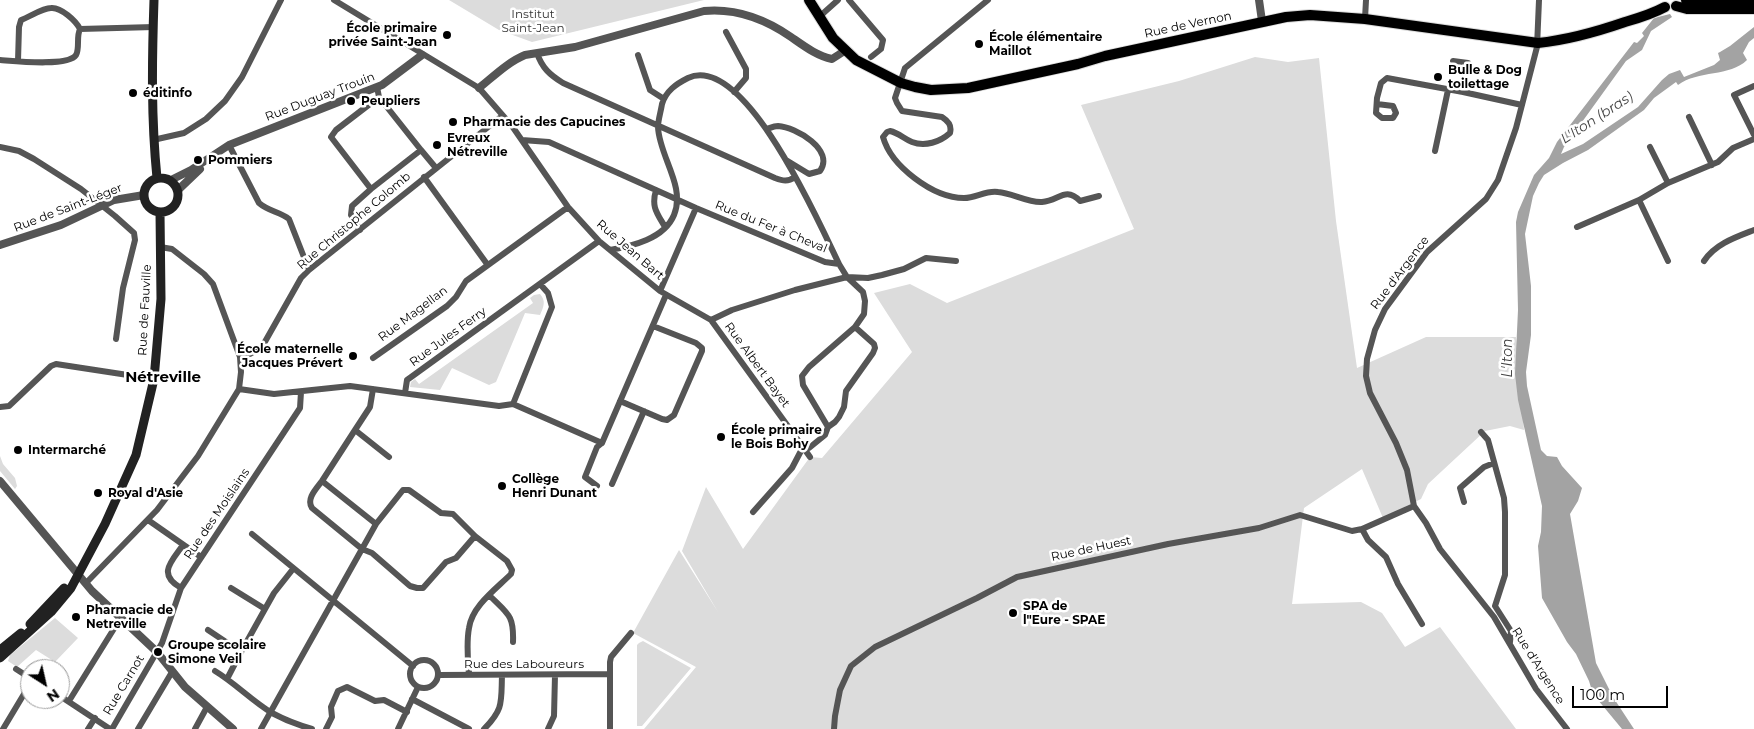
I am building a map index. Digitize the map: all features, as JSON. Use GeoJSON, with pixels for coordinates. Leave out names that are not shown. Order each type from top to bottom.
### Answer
{"type":"FeatureCollection","features":[{"type":"Feature","properties":{"kind":"main road"},"geometry":{"type":"LineString","coordinates":[[154,0],[152,106],[157,178]]}},
{"type":"Feature","properties":{"kind":"main road","name":"Rue de Vernon"},"geometry":{"type":"LineString","coordinates":[[809,0],[833,38],[867,66],[901,83],[931,90],[968,88],[1286,17],[1310,15],[1364,19],[1538,43],[1591,33],[1655,12],[1663,3],[1672,9],[1683,4]]}},
{"type":"Feature","properties":{"kind":"main road"},"geometry":{"type":"LineString","coordinates":[[1683,4],[1754,1]]}},
{"type":"Feature","properties":{"kind":"main road"},"geometry":{"type":"LineString","coordinates":[[1683,4],[1754,9]]}},
{"type":"Feature","properties":{"kind":"main road"},"geometry":{"type":"LineString","coordinates":[[162,177],[172,180],[178,190],[179,198],[176,204],[166,211],[154,210],[149,206],[144,195],[148,184],[162,177]]}},
{"type":"Feature","properties":{"kind":"main road","name":"Rue de Fauville"},"geometry":{"type":"LineString","coordinates":[[0,658],[51,612],[71,588],[105,524],[136,455],[154,379],[161,299],[160,212]]}},
{"type":"Feature","properties":{"kind":"main road","name":"Rue de Fauville"},"geometry":{"type":"LineString","coordinates":[[0,650],[29,625],[78,573]]}},
{"type":"Feature","properties":{"kind":"street"},"geometry":{"type":"LineString","coordinates":[[153,140],[184,133],[206,119],[225,101],[242,77],[281,0]]}},
{"type":"Feature","properties":{"kind":"street","name":"Rue Jean Bart"},"geometry":{"type":"LineString","coordinates":[[334,0],[422,55],[480,88],[522,140],[568,207],[600,241],[663,293],[711,320]]}},
{"type":"Feature","properties":{"kind":"street"},"geometry":{"type":"LineString","coordinates":[[819,17],[838,0]]}},
{"type":"Feature","properties":{"kind":"street"},"geometry":{"type":"LineString","coordinates":[[849,0],[883,40],[881,49],[871,57]]}},
{"type":"Feature","properties":{"kind":"street"},"geometry":{"type":"LineString","coordinates":[[988,0],[905,68],[895,98],[896,103],[902,110],[942,117],[947,120],[951,129],[946,137],[925,144],[911,142],[890,131],[883,136],[895,160],[902,168],[921,182],[955,197],[966,198],[992,191],[1042,202],[1070,193],[1080,201],[1100,196]]}},
{"type":"Feature","properties":{"kind":"street"},"geometry":{"type":"LineString","coordinates":[[1259,0],[1262,22]]}},
{"type":"Feature","properties":{"kind":"street"},"geometry":{"type":"LineString","coordinates":[[1364,19],[1366,0]]}},
{"type":"Feature","properties":{"kind":"street","name":"Rue d'Argence"},"geometry":{"type":"LineString","coordinates":[[1539,0],[1538,43],[1507,157],[1498,180],[1486,199],[1427,252],[1385,309],[1375,330],[1367,359],[1367,385],[1396,442],[1406,470],[1414,506],[1440,549],[1494,618],[1510,642],[1536,689],[1567,729]]}},
{"type":"Feature","properties":{"kind":"street"},"geometry":{"type":"LineString","coordinates":[[18,61],[19,27],[22,20],[50,8],[56,9],[75,20],[80,28]]}},
{"type":"Feature","properties":{"kind":"street"},"geometry":{"type":"LineString","coordinates":[[480,88],[519,58],[536,53],[575,47],[704,11],[740,12],[761,20],[780,29],[813,52],[826,58],[832,59],[846,50]]}},
{"type":"Feature","properties":{"kind":"street"},"geometry":{"type":"LineString","coordinates":[[80,28],[154,27]]}},
{"type":"Feature","properties":{"kind":"street"},"geometry":{"type":"LineString","coordinates":[[0,60],[66,61],[74,57],[77,52],[80,28]]}},
{"type":"Feature","properties":{"kind":"street"},"geometry":{"type":"LineString","coordinates":[[726,32],[746,69],[746,78],[734,92]]}},
{"type":"Feature","properties":{"kind":"street"},"geometry":{"type":"LineString","coordinates":[[536,53],[540,63],[548,73],[563,83],[658,127],[783,181],[790,181],[795,177]]}},
{"type":"Feature","properties":{"kind":"street","name":"Rue Duguay Trouin"},"geometry":{"type":"LineString","coordinates":[[172,180],[229,145],[387,82],[422,55]]}},
{"type":"Feature","properties":{"kind":"street"},"geometry":{"type":"LineString","coordinates":[[610,250],[641,242],[665,227],[674,214],[677,199],[658,127],[664,99],[650,90],[638,55]]}},
{"type":"Feature","properties":{"kind":"street"},"geometry":{"type":"LineString","coordinates":[[1453,61],[1468,63],[1463,92]]}},
{"type":"Feature","properties":{"kind":"street","name":"Rue du Fer à Cheval"},"geometry":{"type":"LineString","coordinates":[[664,99],[670,90],[683,80],[692,76],[702,75],[726,84],[751,109],[785,159],[839,264],[847,277],[863,292],[865,301],[864,314],[855,327]]}},
{"type":"Feature","properties":{"kind":"street"},"geometry":{"type":"LineString","coordinates":[[1377,104],[1381,83],[1387,78],[1522,105]]}},
{"type":"Feature","properties":{"kind":"street"},"geometry":{"type":"LineString","coordinates":[[377,86],[379,97],[436,168]]}},
{"type":"Feature","properties":{"kind":"street"},"geometry":{"type":"LineString","coordinates":[[1577,227],[1640,200],[1668,183],[1718,162],[1733,148],[1754,137],[1734,95],[1754,86]]}},
{"type":"Feature","properties":{"kind":"street"},"geometry":{"type":"LineString","coordinates":[[1435,151],[1448,90]]}},
{"type":"Feature","properties":{"kind":"street"},"geometry":{"type":"LineString","coordinates":[[371,189],[331,136],[336,130],[379,97]]}},
{"type":"Feature","properties":{"kind":"street","name":"Rue Christophe Colomb"},"geometry":{"type":"LineString","coordinates":[[240,357],[262,347],[301,278],[309,270],[502,116]]}},
{"type":"Feature","properties":{"kind":"street"},"geometry":{"type":"LineString","coordinates":[[1690,117],[1712,165]]}},
{"type":"Feature","properties":{"kind":"street","name":"Rue du Fer à Cheval"},"geometry":{"type":"LineString","coordinates":[[766,129],[777,126],[801,133],[817,147],[825,162],[820,170],[809,174],[785,159]]}},
{"type":"Feature","properties":{"kind":"street","name":"Rue du Fer à Cheval"},"geometry":{"type":"LineString","coordinates":[[522,140],[549,142],[696,208],[825,262],[839,264]]}},
{"type":"Feature","properties":{"kind":"street"},"geometry":{"type":"LineString","coordinates":[[229,145],[259,203],[265,208],[282,214],[289,219],[309,270]]}},
{"type":"Feature","properties":{"kind":"street"},"geometry":{"type":"LineString","coordinates":[[0,147],[19,151],[58,173],[102,205],[134,234],[135,240],[123,288],[116,339]]}},
{"type":"Feature","properties":{"kind":"street"},"geometry":{"type":"LineString","coordinates":[[1650,147],[1668,183]]}},
{"type":"Feature","properties":{"kind":"street"},"geometry":{"type":"LineString","coordinates":[[360,230],[351,215],[352,206],[422,150]]}},
{"type":"Feature","properties":{"kind":"street","name":"Rue Duguay Trouin"},"geometry":{"type":"LineString","coordinates":[[178,190],[220,151]]}},
{"type":"Feature","properties":{"kind":"street"},"geometry":{"type":"LineString","coordinates":[[424,177],[487,264]]}},
{"type":"Feature","properties":{"kind":"street"},"geometry":{"type":"LineString","coordinates":[[656,190],[653,200],[654,205],[665,227]]}},
{"type":"Feature","properties":{"kind":"street","name":"Rue de Saint-Léger"},"geometry":{"type":"LineString","coordinates":[[0,245],[61,225],[102,205],[129,196],[144,195]]}},
{"type":"Feature","properties":{"kind":"street"},"geometry":{"type":"LineString","coordinates":[[1640,200],[1668,261]]}},
{"type":"Feature","properties":{"kind":"street","name":"Rue Magellan"},"geometry":{"type":"LineString","coordinates":[[372,358],[447,306],[456,297],[466,281],[568,207]]}},
{"type":"Feature","properties":{"kind":"street","name":"Rue du Fer à Cheval"},"geometry":{"type":"LineString","coordinates":[[597,486],[586,477],[597,447],[602,443],[653,326],[663,293],[696,208]]}},
{"type":"Feature","properties":{"kind":"street"},"geometry":{"type":"LineString","coordinates":[[1704,261],[1710,252],[1731,239],[1754,230]]}},
{"type":"Feature","properties":{"kind":"street","name":"Rue Jules Ferry"},"geometry":{"type":"LineString","coordinates":[[405,394],[407,380],[600,241]]}},
{"type":"Feature","properties":{"kind":"street"},"geometry":{"type":"LineString","coordinates":[[86,583],[148,520],[198,456],[239,389],[240,357],[213,284],[204,274],[172,250],[160,247]]}},
{"type":"Feature","properties":{"kind":"street"},"geometry":{"type":"LineString","coordinates":[[711,320],[732,310],[795,290],[847,277],[868,278],[882,275],[904,269],[926,258],[956,261]]}},
{"type":"Feature","properties":{"kind":"street"},"geometry":{"type":"LineString","coordinates":[[513,404],[552,308],[548,293],[540,284]]}},
{"type":"Feature","properties":{"kind":"street","name":"Rue Albert Bayet"},"geometry":{"type":"LineString","coordinates":[[711,320],[810,457]]}},
{"type":"Feature","properties":{"kind":"street"},"geometry":{"type":"LineString","coordinates":[[620,401],[667,420],[674,415],[702,348],[696,343],[653,326]]}},
{"type":"Feature","properties":{"kind":"street"},"geometry":{"type":"LineString","coordinates":[[753,512],[792,468],[803,447],[809,448],[825,435],[828,427],[835,422],[844,407],[846,391],[875,348],[874,344],[855,327],[809,367],[802,376],[803,385],[828,427]]}},
{"type":"Feature","properties":{"kind":"street"},"geometry":{"type":"LineString","coordinates":[[0,407],[9,406],[51,366],[56,364],[154,379]]}},
{"type":"Feature","properties":{"kind":"street"},"geometry":{"type":"LineString","coordinates":[[239,389],[274,394],[350,386],[499,406],[513,404],[602,443]]}},
{"type":"Feature","properties":{"kind":"street"},"geometry":{"type":"LineString","coordinates":[[373,389],[370,407],[309,499],[310,505],[362,549],[372,553],[410,586],[417,588],[423,588],[446,562],[456,558],[475,536]]}},
{"type":"Feature","properties":{"kind":"street","name":"Rue des Moislains"},"geometry":{"type":"LineString","coordinates":[[157,652],[168,628],[181,588],[300,408],[301,392]]}},
{"type":"Feature","properties":{"kind":"street"},"geometry":{"type":"LineString","coordinates":[[612,484],[644,412]]}},
{"type":"Feature","properties":{"kind":"street"},"geometry":{"type":"LineString","coordinates":[[355,430],[389,457]]}},
{"type":"Feature","properties":{"kind":"street"},"geometry":{"type":"LineString","coordinates":[[1480,432],[1488,440],[1504,498],[1504,575],[1495,606],[1511,631],[1510,642]]}},
{"type":"Feature","properties":{"kind":"street"},"geometry":{"type":"LineString","coordinates":[[1464,502],[1460,488],[1484,468],[1494,463]]}},
{"type":"Feature","properties":{"kind":"street"},"geometry":{"type":"LineString","coordinates":[[0,481],[86,583],[120,619],[157,652],[172,672],[207,707],[233,729]]}},
{"type":"Feature","properties":{"kind":"street"},"geometry":{"type":"LineString","coordinates":[[322,481],[376,524]]}},
{"type":"Feature","properties":{"kind":"street"},"geometry":{"type":"LineString","coordinates":[[260,729],[376,524],[403,490],[409,490],[441,513],[453,514],[475,536],[507,561],[512,570],[511,574],[473,615],[469,627],[467,649],[469,675]]}},
{"type":"Feature","properties":{"kind":"street","name":"Rue de Huest"},"geometry":{"type":"LineString","coordinates":[[834,729],[840,690],[851,666],[875,647],[1017,577],[1158,546],[1259,528],[1300,515],[1352,531],[1362,529],[1414,506]]}},
{"type":"Feature","properties":{"kind":"street"},"geometry":{"type":"LineString","coordinates":[[148,520],[201,557]]}},
{"type":"Feature","properties":{"kind":"street"},"geometry":{"type":"LineString","coordinates":[[1362,529],[1368,540],[1386,556],[1398,584],[1422,624]]}},
{"type":"Feature","properties":{"kind":"street"},"geometry":{"type":"LineString","coordinates":[[252,534],[413,666]]}},
{"type":"Feature","properties":{"kind":"street"},"geometry":{"type":"LineString","coordinates":[[181,588],[168,577],[167,571],[168,566],[183,545]]}},
{"type":"Feature","properties":{"kind":"street"},"geometry":{"type":"LineString","coordinates":[[227,679],[274,593],[293,569]]}},
{"type":"Feature","properties":{"kind":"street"},"geometry":{"type":"LineString","coordinates":[[231,588],[265,609]]}},
{"type":"Feature","properties":{"kind":"street"},"geometry":{"type":"LineString","coordinates":[[490,596],[510,616],[514,626],[514,642]]}},
{"type":"Feature","properties":{"kind":"street"},"geometry":{"type":"LineString","coordinates":[[70,699],[120,619]]}},
{"type":"Feature","properties":{"kind":"street"},"geometry":{"type":"LineString","coordinates":[[208,630],[241,652]]}},
{"type":"Feature","properties":{"kind":"street"},"geometry":{"type":"LineString","coordinates":[[610,729],[611,657],[631,633]]}},
{"type":"Feature","properties":{"kind":"street","name":"Rue Carnot"},"geometry":{"type":"LineString","coordinates":[[111,729],[157,652]]}},
{"type":"Feature","properties":{"kind":"street"},"geometry":{"type":"LineString","coordinates":[[420,661],[429,661],[436,667],[438,675],[437,680],[431,686],[422,688],[418,687],[411,678],[413,666],[420,661]]}},
{"type":"Feature","properties":{"kind":"street"},"geometry":{"type":"LineString","coordinates":[[16,669],[20,672]]}},
{"type":"Feature","properties":{"kind":"street"},"geometry":{"type":"LineString","coordinates":[[215,671],[270,712],[294,724],[312,729]]}},
{"type":"Feature","properties":{"kind":"street"},"geometry":{"type":"LineString","coordinates":[[138,729],[172,672]]}},
{"type":"Feature","properties":{"kind":"street","name":"Rue des Laboureurs"},"geometry":{"type":"LineString","coordinates":[[438,675],[610,674]]}},
{"type":"Feature","properties":{"kind":"street"},"geometry":{"type":"LineString","coordinates":[[484,729],[494,719],[501,706],[502,675]]}},
{"type":"Feature","properties":{"kind":"street"},"geometry":{"type":"LineString","coordinates":[[548,729],[554,716],[555,675]]}},
{"type":"Feature","properties":{"kind":"street"},"geometry":{"type":"LineString","coordinates":[[326,729],[332,716],[331,708],[338,691],[347,687],[375,701],[384,700],[407,712]]}},
{"type":"Feature","properties":{"kind":"street"},"geometry":{"type":"LineString","coordinates":[[398,729],[418,687]]}},
{"type":"Feature","properties":{"kind":"street"},"geometry":{"type":"LineString","coordinates":[[412,699],[469,729]]}},
{"type":"Feature","properties":{"kind":"street"},"geometry":{"type":"LineString","coordinates":[[3,729],[20,701]]}},
{"type":"Feature","properties":{"kind":"street"},"geometry":{"type":"LineString","coordinates":[[70,702],[111,729]]}},
{"type":"Feature","properties":{"kind":"street"},"geometry":{"type":"LineString","coordinates":[[194,729],[207,707]]}},
{"type":"Feature","properties":{"kind":"street","name":"Rue Carnot"},"geometry":{"type":"LineString","coordinates":[[88,729],[96,718]]}},
{"type":"Feature","properties":{"kind":"green space","name":"Institut Saint-Jean"},"geometry":{"type":"Polygon","coordinates":[[[449,0],[704,0],[532,42],[499,30],[449,0]]]}},
{"type":"Feature","properties":{"kind":"green space"},"geometry":{"type":"Polygon","coordinates":[[[1255,57],[1288,62],[1319,58],[1336,221],[1357,368],[1426,337],[1516,337],[1524,430],[1510,426],[1485,431],[1428,484],[1421,499],[1383,518],[1362,469],[1304,508],[1292,604],[1361,602],[1382,613],[1405,647],[1440,627],[1516,729],[644,729],[696,667],[633,633],[679,550],[718,612],[682,551],[706,487],[743,549],[810,457],[822,458],[912,352],[874,293],[910,284],[947,303],[1134,229],[1081,105],[1179,81],[1255,57]]]}},
{"type":"Feature","properties":{"kind":"green space"},"geometry":{"type":"Polygon","coordinates":[[[540,294],[544,304],[540,315],[525,313],[496,382],[489,385],[452,368],[440,390],[410,387],[411,382],[415,379],[419,384],[533,303],[530,298],[540,294]]]}},
{"type":"Feature","properties":{"kind":"green space"},"geometry":{"type":"Polygon","coordinates":[[[0,456],[3,464],[15,478],[17,486],[15,489],[0,471],[0,456]]]}},
{"type":"Feature","properties":{"kind":"green space"},"geometry":{"type":"Polygon","coordinates":[[[55,618],[78,638],[58,659],[50,659],[36,650],[26,659],[20,659],[20,664],[17,667],[8,661],[10,655],[55,618]]]}},
{"type":"Feature","properties":{"kind":"green space"},"geometry":{"type":"Polygon","coordinates":[[[643,641],[691,668],[642,726],[637,726],[637,645],[643,641]]]}},
{"type":"Feature","properties":{"kind":"shaded area"},"geometry":{"type":"Polygon","coordinates":[[[1670,14],[1672,17],[1651,31],[1642,50],[1626,61],[1564,147],[1561,154],[1583,144],[1638,107],[1669,74],[1680,70],[1684,77],[1714,65],[1720,60],[1718,53],[1754,27],[1754,38],[1749,42],[1743,53],[1747,60],[1732,69],[1695,77],[1678,85],[1676,82],[1654,98],[1644,110],[1588,150],[1544,175],[1533,196],[1525,234],[1531,286],[1531,335],[1526,372],[1527,386],[1541,450],[1547,456],[1557,457],[1562,466],[1582,488],[1578,501],[1570,514],[1596,663],[1613,697],[1634,729],[1622,729],[1593,694],[1576,654],[1542,598],[1538,546],[1541,532],[1542,506],[1518,400],[1515,374],[1518,310],[1516,222],[1518,212],[1534,175],[1549,158],[1557,142],[1634,42],[1637,43],[1644,36],[1642,33],[1654,18],[1670,14]]]}},
{"type":"Feature","properties":{"kind":"place","name":"École primaire privée Saint-Jean"},"geometry":{"type":"Point","coordinates":[447,35]}},
{"type":"Feature","properties":{"kind":"place","name":"École élémentaire Maillot"},"geometry":{"type":"Point","coordinates":[979,44]}},
{"type":"Feature","properties":{"kind":"place","name":"Bulle & Dog toilettage"},"geometry":{"type":"Point","coordinates":[1438,77]}},
{"type":"Feature","properties":{"kind":"place","name":"éditinfo"},"geometry":{"type":"Point","coordinates":[133,93]}},
{"type":"Feature","properties":{"kind":"place","name":"Peupliers"},"geometry":{"type":"Point","coordinates":[351,101]}},
{"type":"Feature","properties":{"kind":"place","name":"Pharmacie des Capucines"},"geometry":{"type":"Point","coordinates":[453,122]}},
{"type":"Feature","properties":{"kind":"place","name":"Evreux Nétreville"},"geometry":{"type":"Point","coordinates":[437,145]}},
{"type":"Feature","properties":{"kind":"place","name":"Pommiers"},"geometry":{"type":"Point","coordinates":[198,160]}},
{"type":"Feature","properties":{"kind":"place","name":"École maternelle Jacques Prévert"},"geometry":{"type":"Point","coordinates":[353,356]}},
{"type":"Feature","properties":{"kind":"place","name":"École primaire le Bois Bohy"},"geometry":{"type":"Point","coordinates":[721,437]}},
{"type":"Feature","properties":{"kind":"place","name":"Intermarché"},"geometry":{"type":"Point","coordinates":[18,450]}},
{"type":"Feature","properties":{"kind":"place","name":"Collège Henri Dunant"},"geometry":{"type":"Point","coordinates":[502,486]}},
{"type":"Feature","properties":{"kind":"place","name":"Royal d'Asie"},"geometry":{"type":"Point","coordinates":[98,493]}},
{"type":"Feature","properties":{"kind":"place","name":"SPA de l\"Eure - SPAE"},"geometry":{"type":"Point","coordinates":[1013,613]}},
{"type":"Feature","properties":{"kind":"place","name":"Pharmacie de Netreville"},"geometry":{"type":"Point","coordinates":[76,617]}},
{"type":"Feature","properties":{"kind":"place","name":"Groupe scolaire Simone Veil"},"geometry":{"type":"Point","coordinates":[158,652]}},
{"type":"Feature","properties":{"kind":"district","name":"Nétreville"},"geometry":{"type":"Point","coordinates":[163,378]}},
{"type":"Feature","properties":{"kind":"water label","name":"L'Iton (bras)"},"geometry":{"type":"Point","coordinates":[1597,118]}},
{"type":"Feature","properties":{"kind":"water label","name":"L'Iton"},"geometry":{"type":"Point","coordinates":[1508,358]}}]}
